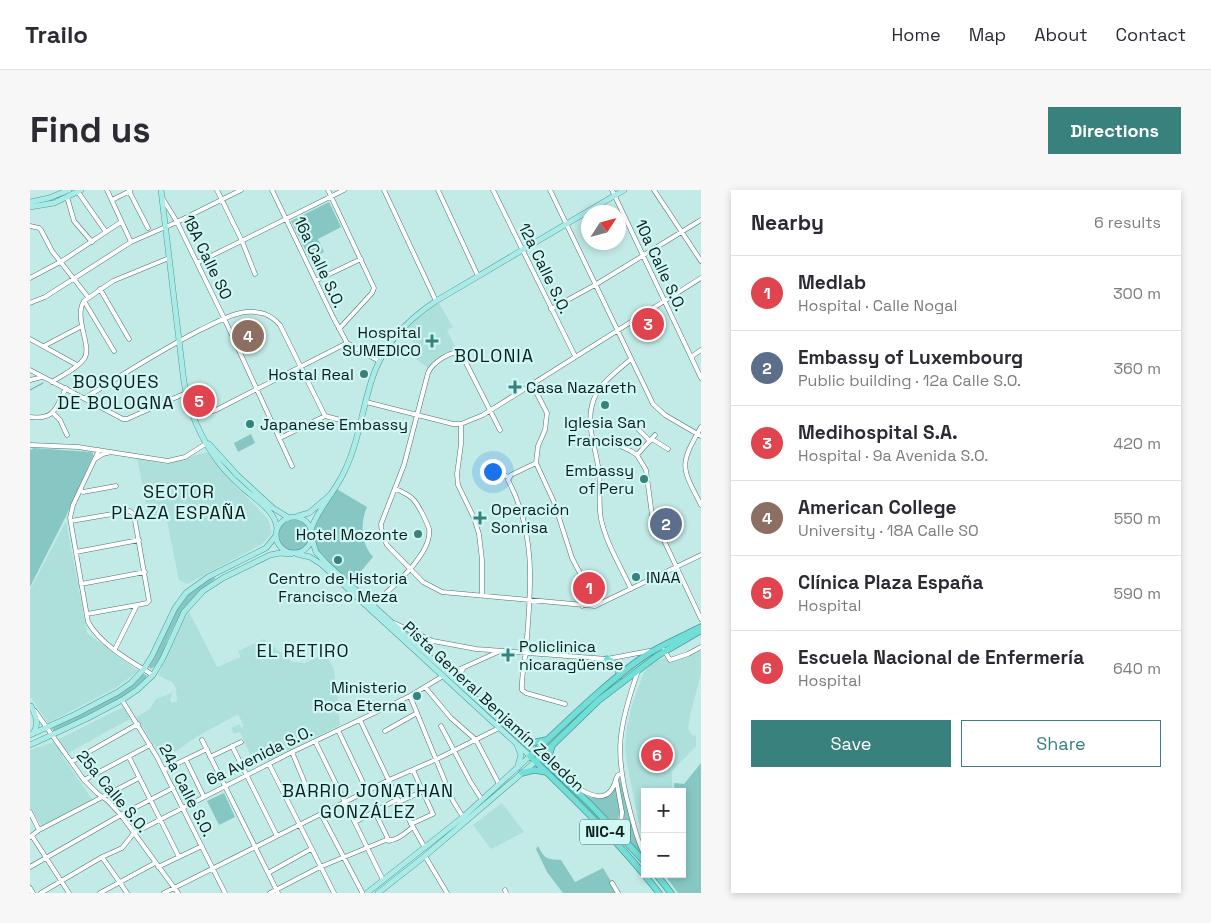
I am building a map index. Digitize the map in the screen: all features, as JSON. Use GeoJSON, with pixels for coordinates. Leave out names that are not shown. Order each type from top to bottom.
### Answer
{"type":"FeatureCollection","features":[{"type":"Feature","properties":{"kind":"highway"},"geometry":{"type":"LineString","coordinates":[[533,754],[590,699],[618,676],[661,648],[700,630]]}},
{"type":"Feature","properties":{"kind":"highway"},"geometry":{"type":"LineString","coordinates":[[538,759],[592,705],[636,671],[661,648]]}},
{"type":"Feature","properties":{"kind":"highway"},"geometry":{"type":"LineString","coordinates":[[607,659],[615,663],[619,671],[618,676]]}},
{"type":"Feature","properties":{"kind":"highway"},"geometry":{"type":"LineString","coordinates":[[519,742],[538,742],[548,739]]}},
{"type":"Feature","properties":{"kind":"highway"},"geometry":{"type":"LineString","coordinates":[[519,770],[551,771],[550,756],[553,744]]}},
{"type":"Feature","properties":{"kind":"highway","name":"Pista General Benjamín Zeledón"},"geometry":{"type":"LineString","coordinates":[[533,754],[551,771],[641,870]]}},
{"type":"Feature","properties":{"kind":"highway","name":"Pista General Benjamín Zeledón"},"geometry":{"type":"LineString","coordinates":[[551,771],[561,777],[641,858]]}},
{"type":"Feature","properties":{"kind":"highway"},"geometry":{"type":"LineString","coordinates":[[616,832],[617,840],[641,870]]}},
{"type":"Feature","properties":{"kind":"highway","name":"Pista General Benjamín Zeledón"},"geometry":{"type":"LineString","coordinates":[[647,878],[659,893]]}},
{"type":"Feature","properties":{"kind":"highway"},"geometry":{"type":"LineString","coordinates":[[659,878],[671,893]]}},
{"type":"Feature","properties":{"kind":"main road"},"geometry":{"type":"LineString","coordinates":[[30,202],[49,198],[69,190]]}},
{"type":"Feature","properties":{"kind":"main road"},"geometry":{"type":"LineString","coordinates":[[161,190],[186,393],[193,416],[211,451],[231,476],[270,513],[277,529]]}},
{"type":"Feature","properties":{"kind":"main road"},"geometry":{"type":"LineString","coordinates":[[311,530],[346,467],[379,361],[401,329],[412,318],[436,301],[566,225],[613,193],[624,190]]}},
{"type":"Feature","properties":{"kind":"main road"},"geometry":{"type":"LineString","coordinates":[[30,207],[54,203],[80,191]]}},
{"type":"Feature","properties":{"kind":"main road"},"geometry":{"type":"LineString","coordinates":[[30,745],[53,736],[122,700],[137,690],[152,675],[163,658],[184,612],[204,591],[224,578],[270,555],[280,553],[294,554],[307,548],[312,539],[311,530],[305,521],[276,511],[207,442]]}},
{"type":"Feature","properties":{"kind":"main road"},"geometry":{"type":"LineString","coordinates":[[31,735],[118,692],[131,683],[144,669],[152,656],[175,608],[186,593],[208,577],[266,548],[275,537],[281,522],[309,513],[332,493]]}},
{"type":"Feature","properties":{"kind":"main road"},"geometry":{"type":"LineString","coordinates":[[275,537],[281,549],[294,554]]}},
{"type":"Feature","properties":{"kind":"main road","name":"Pista General Benjamín Zeledón"},"geometry":{"type":"LineString","coordinates":[[312,539],[319,555],[370,606],[419,651],[449,674],[533,754]]}},
{"type":"Feature","properties":{"kind":"main road","name":"Pista General Benjamín Zeledón"},"geometry":{"type":"LineString","coordinates":[[294,554],[314,559],[340,582],[392,622],[434,668],[499,728],[519,742]]}},
{"type":"Feature","properties":{"kind":"main road"},"geometry":{"type":"LineString","coordinates":[[419,651],[442,672],[449,674]]}},
{"type":"Feature","properties":{"kind":"main road"},"geometry":{"type":"LineString","coordinates":[[429,661],[434,668]]}},
{"type":"Feature","properties":{"kind":"main road"},"geometry":{"type":"LineString","coordinates":[[443,676],[448,677],[472,695]]}},
{"type":"Feature","properties":{"kind":"main road"},"geometry":{"type":"LineString","coordinates":[[31,705],[37,723],[31,735]]}},
{"type":"Feature","properties":{"kind":"main road"},"geometry":{"type":"LineString","coordinates":[[519,742],[521,755],[519,770]]}},
{"type":"Feature","properties":{"kind":"main road"},"geometry":{"type":"LineString","coordinates":[[378,893],[425,856],[519,770],[533,754]]}},
{"type":"Feature","properties":{"kind":"main road"},"geometry":{"type":"LineString","coordinates":[[367,893],[463,817],[499,784],[538,759]]}},
{"type":"Feature","properties":{"kind":"street"},"geometry":{"type":"LineString","coordinates":[[107,190],[131,242]]}},
{"type":"Feature","properties":{"kind":"street"},"geometry":{"type":"LineString","coordinates":[[217,190],[242,241],[255,274]]}},
{"type":"Feature","properties":{"kind":"street"},"geometry":{"type":"LineString","coordinates":[[30,303],[45,297],[131,242],[177,222],[241,190]]}},
{"type":"Feature","properties":{"kind":"street","name":"16a Calle S.O."},"geometry":{"type":"LineString","coordinates":[[272,190],[347,343]]}},
{"type":"Feature","properties":{"kind":"street"},"geometry":{"type":"LineString","coordinates":[[328,190],[374,288],[372,293],[339,329]]}},
{"type":"Feature","properties":{"kind":"street"},"geometry":{"type":"LineString","coordinates":[[197,264],[344,190]]}},
{"type":"Feature","properties":{"kind":"street"},"geometry":{"type":"LineString","coordinates":[[384,190],[436,301]]}},
{"type":"Feature","properties":{"kind":"street"},"geometry":{"type":"LineString","coordinates":[[438,190],[478,276]]}},
{"type":"Feature","properties":{"kind":"street","name":"12a Calle S.O."},"geometry":{"type":"LineString","coordinates":[[493,190],[575,356]]}},
{"type":"Feature","properties":{"kind":"street"},"geometry":{"type":"LineString","coordinates":[[550,190],[653,404],[665,415],[699,435]]}},
{"type":"Feature","properties":{"kind":"street"},"geometry":{"type":"LineString","coordinates":[[654,190],[701,261]]}},
{"type":"Feature","properties":{"kind":"street"},"geometry":{"type":"LineString","coordinates":[[80,191],[106,232]]}},
{"type":"Feature","properties":{"kind":"street"},"geometry":{"type":"LineString","coordinates":[[112,200],[130,191],[148,228]]}},
{"type":"Feature","properties":{"kind":"street","name":"10a Calle S.O."},"geometry":{"type":"LineString","coordinates":[[613,193],[701,378]]}},
{"type":"Feature","properties":{"kind":"street"},"geometry":{"type":"LineString","coordinates":[[67,197],[74,221],[92,242]]}},
{"type":"Feature","properties":{"kind":"street","name":"18A Calle SO"},"geometry":{"type":"LineString","coordinates":[[162,197],[177,222],[224,318],[292,466]]}},
{"type":"Feature","properties":{"kind":"street"},"geometry":{"type":"LineString","coordinates":[[551,309],[595,285],[701,220]]}},
{"type":"Feature","properties":{"kind":"street"},"geometry":{"type":"LineString","coordinates":[[30,278],[62,262],[121,222]]}},
{"type":"Feature","properties":{"kind":"street"},"geometry":{"type":"LineString","coordinates":[[31,226],[41,230],[52,251],[88,297]]}},
{"type":"Feature","properties":{"kind":"street"},"geometry":{"type":"LineString","coordinates":[[52,382],[85,358],[80,310],[84,301],[116,279],[169,258]]}},
{"type":"Feature","properties":{"kind":"street"},"geometry":{"type":"LineString","coordinates":[[316,280],[361,259]]}},
{"type":"Feature","properties":{"kind":"street"},"geometry":{"type":"LineString","coordinates":[[366,402],[453,424],[461,424],[489,410],[532,384],[701,278]]}},
{"type":"Feature","properties":{"kind":"street"},"geometry":{"type":"LineString","coordinates":[[100,289],[128,338]]}},
{"type":"Feature","properties":{"kind":"street"},"geometry":{"type":"LineString","coordinates":[[84,301],[114,351]]}},
{"type":"Feature","properties":{"kind":"street"},"geometry":{"type":"LineString","coordinates":[[85,398],[179,340],[224,318],[245,312],[256,312],[266,313],[273,317],[280,325],[325,416]]}},
{"type":"Feature","properties":{"kind":"street"},"geometry":{"type":"LineString","coordinates":[[44,346],[82,326]]}},
{"type":"Feature","properties":{"kind":"street"},"geometry":{"type":"LineString","coordinates":[[30,339],[77,365]]}},
{"type":"Feature","properties":{"kind":"street"},"geometry":{"type":"LineString","coordinates":[[193,416],[216,410],[347,343],[379,361]]}},
{"type":"Feature","properties":{"kind":"street"},"geometry":{"type":"LineString","coordinates":[[691,357],[701,350]]}},
{"type":"Feature","properties":{"kind":"street"},"geometry":{"type":"LineString","coordinates":[[500,430],[463,355],[458,352],[449,355],[430,369],[396,488],[381,524],[382,534],[387,545],[423,582],[442,592],[595,606],[701,555]]}},
{"type":"Feature","properties":{"kind":"street"},"geometry":{"type":"LineString","coordinates":[[630,359],[596,394],[592,404],[590,420],[599,473],[601,518],[605,533],[631,589]]}},
{"type":"Feature","properties":{"kind":"street"},"geometry":{"type":"LineString","coordinates":[[30,370],[123,419],[133,418],[186,393]]}},
{"type":"Feature","properties":{"kind":"street"},"geometry":{"type":"LineString","coordinates":[[30,380],[42,376]]}},
{"type":"Feature","properties":{"kind":"street"},"geometry":{"type":"LineString","coordinates":[[532,384],[547,414],[546,430],[538,446],[536,462],[554,502],[572,558],[580,575],[583,587],[582,606]]}},
{"type":"Feature","properties":{"kind":"street"},"geometry":{"type":"LineString","coordinates":[[30,417],[45,417],[53,414],[66,388]]}},
{"type":"Feature","properties":{"kind":"street"},"geometry":{"type":"LineString","coordinates":[[53,414],[60,420],[67,435]]}},
{"type":"Feature","properties":{"kind":"street"},"geometry":{"type":"LineString","coordinates":[[280,438],[325,416],[360,424]]}},
{"type":"Feature","properties":{"kind":"street"},"geometry":{"type":"LineString","coordinates":[[461,424],[461,444],[457,474],[458,485],[474,518],[479,534],[482,560],[482,595]]}},
{"type":"Feature","properties":{"kind":"street"},"geometry":{"type":"LineString","coordinates":[[636,427],[668,449]]}},
{"type":"Feature","properties":{"kind":"street"},"geometry":{"type":"LineString","coordinates":[[701,427],[699,435],[685,457],[685,466],[689,480],[701,505]]}},
{"type":"Feature","properties":{"kind":"street"},"geometry":{"type":"LineString","coordinates":[[593,439],[616,444],[638,455],[646,470],[652,516],[701,619]]}},
{"type":"Feature","properties":{"kind":"street"},"geometry":{"type":"LineString","coordinates":[[638,455],[652,439]]}},
{"type":"Feature","properties":{"kind":"street"},"geometry":{"type":"LineString","coordinates":[[30,445],[64,445],[114,451],[168,461],[185,457],[207,442]]}},
{"type":"Feature","properties":{"kind":"street"},"geometry":{"type":"LineString","coordinates":[[99,450],[73,505],[71,521],[86,614],[93,630],[114,649],[152,675]]}},
{"type":"Feature","properties":{"kind":"street"},"geometry":{"type":"LineString","coordinates":[[95,460],[103,454],[114,451]]}},
{"type":"Feature","properties":{"kind":"street"},"geometry":{"type":"LineString","coordinates":[[487,470],[509,477],[536,462]]}},
{"type":"Feature","properties":{"kind":"street"},"geometry":{"type":"LineString","coordinates":[[509,477],[508,480],[518,500],[526,534],[531,580],[522,690],[526,693],[565,704]]}},
{"type":"Feature","properties":{"kind":"street"},"geometry":{"type":"LineString","coordinates":[[80,490],[83,492],[116,486]]}},
{"type":"Feature","properties":{"kind":"street"},"geometry":{"type":"LineString","coordinates":[[370,606],[426,550],[429,529],[416,501],[409,494],[396,488]]}},
{"type":"Feature","properties":{"kind":"street"},"geometry":{"type":"LineString","coordinates":[[71,521],[130,511],[134,515],[145,572],[149,601],[147,603],[86,614]]}},
{"type":"Feature","properties":{"kind":"street"},"geometry":{"type":"LineString","coordinates":[[76,552],[139,540]]}},
{"type":"Feature","properties":{"kind":"street"},"geometry":{"type":"LineString","coordinates":[[81,584],[145,572]]}},
{"type":"Feature","properties":{"kind":"street"},"geometry":{"type":"LineString","coordinates":[[114,649],[137,605]]}},
{"type":"Feature","properties":{"kind":"street"},"geometry":{"type":"LineString","coordinates":[[392,622],[433,641],[476,649],[607,659],[640,654],[661,648],[670,660],[701,647]]}},
{"type":"Feature","properties":{"kind":"street"},"geometry":{"type":"LineString","coordinates":[[419,651],[424,641],[438,645],[449,645]]}},
{"type":"Feature","properties":{"kind":"street"},"geometry":{"type":"LineString","coordinates":[[475,662],[479,656],[476,649]]}},
{"type":"Feature","properties":{"kind":"street"},"geometry":{"type":"LineString","coordinates":[[449,674],[502,651]]}},
{"type":"Feature","properties":{"kind":"street"},"geometry":{"type":"LineString","coordinates":[[460,684],[458,675],[466,666]]}},
{"type":"Feature","properties":{"kind":"street"},"geometry":{"type":"LineString","coordinates":[[636,671],[627,702],[620,738],[619,756],[621,774],[641,846]]}},
{"type":"Feature","properties":{"kind":"street","name":"6a Avenida S.O."},"geometry":{"type":"LineString","coordinates":[[40,893],[102,857],[122,848],[134,833],[176,813],[182,807],[410,696],[443,676]]}},
{"type":"Feature","properties":{"kind":"street"},"geometry":{"type":"LineString","coordinates":[[425,687],[451,718],[476,740],[499,784]]}},
{"type":"Feature","properties":{"kind":"street"},"geometry":{"type":"LineString","coordinates":[[410,696],[435,760],[453,801],[463,817]]}},
{"type":"Feature","properties":{"kind":"street","name":"24a Calle S.O."},"geometry":{"type":"LineString","coordinates":[[122,700],[164,770],[225,893]]}},
{"type":"Feature","properties":{"kind":"street","name":"25a Calle S.O."},"geometry":{"type":"LineString","coordinates":[[31,705],[84,780],[121,815],[178,893]]}},
{"type":"Feature","properties":{"kind":"street"},"geometry":{"type":"LineString","coordinates":[[385,731],[417,713]]}},
{"type":"Feature","properties":{"kind":"street"},"geometry":{"type":"LineString","coordinates":[[360,720],[398,800],[425,848]]}},
{"type":"Feature","properties":{"kind":"street"},"geometry":{"type":"LineString","coordinates":[[71,762],[138,724]]}},
{"type":"Feature","properties":{"kind":"street"},"geometry":{"type":"LineString","coordinates":[[441,726],[482,800]]}},
{"type":"Feature","properties":{"kind":"street"},"geometry":{"type":"LineString","coordinates":[[164,893],[389,780],[435,760],[499,728]]}},
{"type":"Feature","properties":{"kind":"street"},"geometry":{"type":"LineString","coordinates":[[338,730],[367,792]]}},
{"type":"Feature","properties":{"kind":"street"},"geometry":{"type":"LineString","coordinates":[[202,740],[277,891]]}},
{"type":"Feature","properties":{"kind":"street"},"geometry":{"type":"LineString","coordinates":[[315,741],[384,881]]}},
{"type":"Feature","properties":{"kind":"street"},"geometry":{"type":"LineString","coordinates":[[210,757],[241,742]]}},
{"type":"Feature","properties":{"kind":"street"},"geometry":{"type":"LineString","coordinates":[[84,780],[150,745]]}},
{"type":"Feature","properties":{"kind":"street"},"geometry":{"type":"LineString","coordinates":[[232,746],[277,836]]}},
{"type":"Feature","properties":{"kind":"street"},"geometry":{"type":"LineString","coordinates":[[164,770],[207,750]]}},
{"type":"Feature","properties":{"kind":"street"},"geometry":{"type":"LineString","coordinates":[[286,798],[307,788],[292,752]]}},
{"type":"Feature","properties":{"kind":"street"},"geometry":{"type":"LineString","coordinates":[[128,757],[179,857]]}},
{"type":"Feature","properties":{"kind":"street"},"geometry":{"type":"LineString","coordinates":[[186,760],[204,796]]}},
{"type":"Feature","properties":{"kind":"street"},"geometry":{"type":"LineString","coordinates":[[269,764],[334,893]]}},
{"type":"Feature","properties":{"kind":"street"},"geometry":{"type":"LineString","coordinates":[[270,893],[320,867],[367,847],[396,838],[412,825],[433,814],[413,770]]}},
{"type":"Feature","properties":{"kind":"street"},"geometry":{"type":"LineString","coordinates":[[561,777],[581,791],[594,797],[606,794],[615,785],[618,775],[621,774]]}},
{"type":"Feature","properties":{"kind":"street"},"geometry":{"type":"LineString","coordinates":[[69,893],[31,837],[39,830],[139,778]]}},
{"type":"Feature","properties":{"kind":"street"},"geometry":{"type":"LineString","coordinates":[[616,779],[622,812],[621,822],[616,832]]}},
{"type":"Feature","properties":{"kind":"street"},"geometry":{"type":"LineString","coordinates":[[30,868],[121,815],[172,788]]}},
{"type":"Feature","properties":{"kind":"street"},"geometry":{"type":"LineString","coordinates":[[355,822],[398,800],[422,791]]}},
{"type":"Feature","properties":{"kind":"street"},"geometry":{"type":"LineString","coordinates":[[30,812],[32,820],[39,830]]}},
{"type":"Feature","properties":{"kind":"street"},"geometry":{"type":"LineString","coordinates":[[375,812],[389,841]]}},
{"type":"Feature","properties":{"kind":"street"},"geometry":{"type":"LineString","coordinates":[[321,814],[362,892]]}},
{"type":"Feature","properties":{"kind":"street"},"geometry":{"type":"LineString","coordinates":[[100,893],[120,882],[202,846]]}},
{"type":"Feature","properties":{"kind":"street"},"geometry":{"type":"LineString","coordinates":[[268,873],[311,849]]}},
{"type":"Feature","properties":{"kind":"street"},"geometry":{"type":"LineString","coordinates":[[425,856],[447,893]]}},
{"type":"Feature","properties":{"kind":"street"},"geometry":{"type":"LineString","coordinates":[[102,857],[127,893]]}},
{"type":"Feature","properties":{"kind":"street"},"geometry":{"type":"LineString","coordinates":[[612,883],[618,893]]}},
{"type":"Feature","properties":{"kind":"street"},"geometry":{"type":"LineString","coordinates":[[30,888],[33,893]]}},
{"type":"Feature","properties":{"kind":"shaded area"},"geometry":{"type":"Polygon","coordinates":[[[329,202],[341,227],[318,239],[324,252],[310,259],[291,221],[329,202]]]}},
{"type":"Feature","properties":{"kind":"shaded area","name":"Hospital SUMEDICO"},"geometry":{"type":"Polygon","coordinates":[[[439,303],[453,327],[447,330],[456,349],[432,362],[428,368],[416,359],[421,349],[403,333],[419,317],[439,303]]]}},
{"type":"Feature","properties":{"kind":"shaded area"},"geometry":{"type":"Polygon","coordinates":[[[251,434],[255,443],[238,452],[234,443],[251,434]]]}},
{"type":"Feature","properties":{"kind":"shaded area"},"geometry":{"type":"Polygon","coordinates":[[[34,448],[90,452],[93,453],[93,456],[66,516],[30,587],[30,450],[34,448]]]}},
{"type":"Feature","properties":{"kind":"shaded area"},"geometry":{"type":"Polygon","coordinates":[[[207,452],[233,483],[268,519],[272,533],[262,544],[187,584],[179,580],[166,516],[149,518],[137,458],[166,464],[207,452]]]}},
{"type":"Feature","properties":{"kind":"shaded area"},"geometry":{"type":"Polygon","coordinates":[[[335,488],[367,507],[363,520],[363,533],[366,546],[373,557],[350,584],[324,560],[311,537],[312,529],[335,488]]]}},
{"type":"Feature","properties":{"kind":"shaded area"},"geometry":{"type":"Polygon","coordinates":[[[294,520],[300,521],[305,525],[309,530],[309,542],[305,547],[300,551],[294,552],[288,551],[283,547],[279,542],[278,536],[279,530],[283,525],[288,521],[294,520]]]}},
{"type":"Feature","properties":{"kind":"shaded area"},"geometry":{"type":"Polygon","coordinates":[[[66,521],[87,633],[138,671],[117,687],[48,723],[30,696],[30,590],[66,521]]]}},
{"type":"Feature","properties":{"kind":"shaded area"},"geometry":{"type":"Polygon","coordinates":[[[215,577],[185,608],[170,634],[156,665],[150,669],[149,665],[160,640],[182,601],[202,582],[215,577]]]}},
{"type":"Feature","properties":{"kind":"shaded area"},"geometry":{"type":"Polygon","coordinates":[[[189,612],[217,667],[241,657],[238,651],[264,639],[292,662],[305,663],[325,653],[334,670],[340,725],[265,762],[258,751],[250,754],[240,732],[234,734],[231,728],[240,724],[241,728],[244,726],[238,714],[196,737],[175,752],[169,745],[158,751],[136,717],[150,709],[156,699],[172,693],[174,688],[170,700],[172,703],[177,701],[176,688],[172,682],[158,675],[189,612]]]}},
{"type":"Feature","properties":{"kind":"shaded area"},"geometry":{"type":"Polygon","coordinates":[[[699,651],[701,652],[701,674],[688,729],[692,735],[696,736],[696,746],[672,771],[672,788],[641,788],[641,830],[625,747],[632,705],[644,672],[653,662],[659,659],[685,657],[699,651]]]}},
{"type":"Feature","properties":{"kind":"shaded area"},"geometry":{"type":"Polygon","coordinates":[[[142,674],[146,675],[146,678],[126,695],[57,731],[53,731],[52,727],[121,692],[142,674]]]}},
{"type":"Feature","properties":{"kind":"shaded area"},"geometry":{"type":"Polygon","coordinates":[[[123,707],[130,719],[62,756],[94,802],[42,827],[30,807],[30,750],[51,743],[123,707]]]}},
{"type":"Feature","properties":{"kind":"shaded area"},"geometry":{"type":"Polygon","coordinates":[[[539,761],[570,787],[613,832],[613,837],[539,761]]]}},
{"type":"Feature","properties":{"kind":"shaded area"},"geometry":{"type":"Polygon","coordinates":[[[701,763],[701,893],[678,893],[667,878],[686,878],[686,788],[674,788],[674,784],[684,784],[701,763]]]}},
{"type":"Feature","properties":{"kind":"shaded area"},"geometry":{"type":"Polygon","coordinates":[[[619,777],[641,854],[618,831],[624,812],[618,782],[619,777]]]}},
{"type":"Feature","properties":{"kind":"shaded area"},"geometry":{"type":"Polygon","coordinates":[[[616,787],[619,812],[615,828],[582,793],[592,798],[600,798],[609,795],[616,787]]]}},
{"type":"Feature","properties":{"kind":"shaded area"},"geometry":{"type":"Polygon","coordinates":[[[224,793],[235,817],[219,825],[207,801],[224,793]]]}},
{"type":"Feature","properties":{"kind":"shaded area"},"geometry":{"type":"Polygon","coordinates":[[[502,803],[524,832],[491,849],[473,825],[502,803]]]}},
{"type":"Feature","properties":{"kind":"shaded area"},"geometry":{"type":"Polygon","coordinates":[[[538,846],[546,858],[561,860],[575,882],[603,868],[618,893],[563,893],[547,872],[536,849],[538,846]]]}},
{"type":"Feature","properties":{"kind":"waterway"},"geometry":{"type":"LineString","coordinates":[[30,390],[43,383]]}},
{"type":"Feature","properties":{"kind":"place","name":"Medihospital S.A."},"geometry":{"type":"Point","coordinates":[648,324]}},
{"type":"Feature","properties":{"kind":"place","name":"American College"},"geometry":{"type":"Point","coordinates":[248,336]}},
{"type":"Feature","properties":{"kind":"place","name":"Hospital SUMEDICO"},"geometry":{"type":"Point","coordinates":[432,341]}},
{"type":"Feature","properties":{"kind":"place","name":"Hostal Real"},"geometry":{"type":"Point","coordinates":[364,374]}},
{"type":"Feature","properties":{"kind":"place","name":"Casa Nazareth"},"geometry":{"type":"Point","coordinates":[515,387]}},
{"type":"Feature","properties":{"kind":"place","name":"Clínica Plaza España"},"geometry":{"type":"Point","coordinates":[199,401]}},
{"type":"Feature","properties":{"kind":"place","name":"Iglesia San Francisco"},"geometry":{"type":"Point","coordinates":[605,405]}},
{"type":"Feature","properties":{"kind":"place","name":"Japanese Embassy"},"geometry":{"type":"Point","coordinates":[250,424]}},
{"type":"Feature","properties":{"kind":"place","name":"Embassy of Peru"},"geometry":{"type":"Point","coordinates":[644,479]}},
{"type":"Feature","properties":{"kind":"place","name":"Operación Sonrisa"},"geometry":{"type":"Point","coordinates":[480,518]}},
{"type":"Feature","properties":{"kind":"place","name":"Embassy of Luxembourg"},"geometry":{"type":"Point","coordinates":[666,524]}},
{"type":"Feature","properties":{"kind":"place","name":"Hotel Mozonte"},"geometry":{"type":"Point","coordinates":[418,534]}},
{"type":"Feature","properties":{"kind":"place","name":"Centro de Historia Francisco Meza"},"geometry":{"type":"Point","coordinates":[338,560]}},
{"type":"Feature","properties":{"kind":"place","name":"INAA"},"geometry":{"type":"Point","coordinates":[636,577]}},
{"type":"Feature","properties":{"kind":"place","name":"Medlab"},"geometry":{"type":"Point","coordinates":[589,588]}},
{"type":"Feature","properties":{"kind":"place","name":"Policlinica nicaragüense"},"geometry":{"type":"Point","coordinates":[508,655]}},
{"type":"Feature","properties":{"kind":"place","name":"Ministerio Roca Eterna"},"geometry":{"type":"Point","coordinates":[417,696]}},
{"type":"Feature","properties":{"kind":"place","name":"Escuela Nacional de Enfermería"},"geometry":{"type":"Point","coordinates":[657,755]}},
{"type":"Feature","properties":{"kind":"district","name":"BOLONIA"},"geometry":{"type":"Point","coordinates":[494,356]}},
{"type":"Feature","properties":{"kind":"district","name":"BOSQUES DE BOLOGNA"},"geometry":{"type":"Point","coordinates":[116,392]}},
{"type":"Feature","properties":{"kind":"district","name":"SECTOR PLAZA ESPAÑA"},"geometry":{"type":"Point","coordinates":[179,502]}},
{"type":"Feature","properties":{"kind":"district","name":"EL RETIRO"},"geometry":{"type":"Point","coordinates":[303,651]}},
{"type":"Feature","properties":{"kind":"district","name":"BARRIO JONATHAN GONZÁLEZ"},"geometry":{"type":"Point","coordinates":[368,801]}}]}
